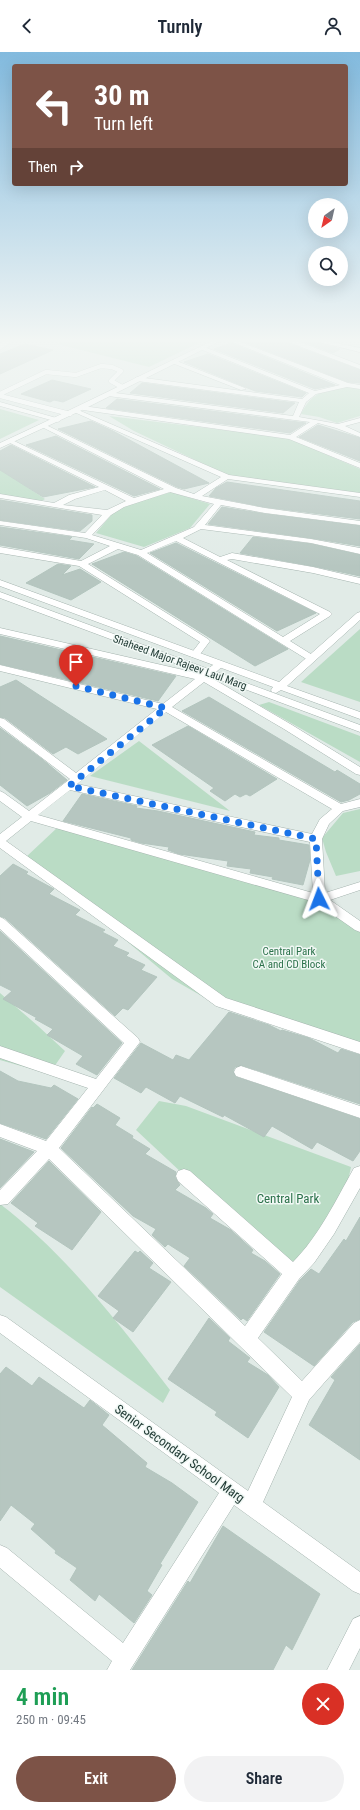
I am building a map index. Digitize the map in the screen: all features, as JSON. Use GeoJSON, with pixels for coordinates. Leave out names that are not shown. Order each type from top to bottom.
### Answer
{"type":"FeatureCollection","features":[{"type":"Feature","properties":{"kind":"street"},"geometry":{"type":"LineString","coordinates":[[42,416],[58,420]]}},
{"type":"Feature","properties":{"kind":"street"},"geometry":{"type":"LineString","coordinates":[[0,446],[67,416]]}},
{"type":"Feature","properties":{"kind":"street"},"geometry":{"type":"LineString","coordinates":[[86,416],[227,477],[360,495]]}},
{"type":"Feature","properties":{"kind":"street"},"geometry":{"type":"LineString","coordinates":[[113,416],[291,437],[360,466]]}},
{"type":"Feature","properties":{"kind":"street"},"geometry":{"type":"LineString","coordinates":[[276,416],[317,421],[338,426],[360,435]]}},
{"type":"Feature","properties":{"kind":"street"},"geometry":{"type":"LineString","coordinates":[[338,426],[360,420]]}},
{"type":"Feature","properties":{"kind":"street"},"geometry":{"type":"LineString","coordinates":[[291,437],[317,421]]}},
{"type":"Feature","properties":{"kind":"street"},"geometry":{"type":"LineString","coordinates":[[44,426],[171,489],[195,497],[219,503],[360,523]]}},
{"type":"Feature","properties":{"kind":"street"},"geometry":{"type":"LineString","coordinates":[[10,441],[133,501]]}},
{"type":"Feature","properties":{"kind":"street"},"geometry":{"type":"LineString","coordinates":[[195,497],[227,477]]}},
{"type":"Feature","properties":{"kind":"street"},"geometry":{"type":"LineString","coordinates":[[55,506],[72,497],[104,488]]}},
{"type":"Feature","properties":{"kind":"street"},"geometry":{"type":"LineString","coordinates":[[87,536],[108,512],[121,505],[171,489]]}},
{"type":"Feature","properties":{"kind":"street"},"geometry":{"type":"LineString","coordinates":[[0,496],[55,506],[108,512]]}},
{"type":"Feature","properties":{"kind":"street"},"geometry":{"type":"LineString","coordinates":[[141,553],[196,529],[219,503]]}},
{"type":"Feature","properties":{"kind":"street"},"geometry":{"type":"LineString","coordinates":[[0,523],[87,536],[141,553],[311,658]]}},
{"type":"Feature","properties":{"kind":"street"},"geometry":{"type":"LineString","coordinates":[[198,526],[311,541],[360,551]]}},
{"type":"Feature","properties":{"kind":"street"},"geometry":{"type":"LineString","coordinates":[[232,556],[254,533]]}},
{"type":"Feature","properties":{"kind":"street"},"geometry":{"type":"LineString","coordinates":[[176,538],[327,614],[284,640]]}},
{"type":"Feature","properties":{"kind":"street"},"geometry":{"type":"LineString","coordinates":[[82,564],[117,546]]}},
{"type":"Feature","properties":{"kind":"street"},"geometry":{"type":"LineString","coordinates":[[0,550],[82,564],[205,641],[195,655]]}},
{"type":"Feature","properties":{"kind":"street"},"geometry":{"type":"LineString","coordinates":[[219,560],[232,556],[313,570],[360,581]]}},
{"type":"Feature","properties":{"kind":"street","name":"Shaheed Major Rajeev Laul Marg"},"geometry":{"type":"LineString","coordinates":[[0,583],[360,716]]}},
{"type":"Feature","properties":{"kind":"street","name":"Shaheed Major Rajeev Laul Marg"},"geometry":{"type":"LineString","coordinates":[[0,595],[207,675],[270,695],[360,729]]}},
{"type":"Feature","properties":{"kind":"street"},"geometry":{"type":"LineString","coordinates":[[270,695],[360,615]]}},
{"type":"Feature","properties":{"kind":"street"},"geometry":{"type":"LineString","coordinates":[[0,631],[207,675],[360,772]]}},
{"type":"Feature","properties":{"kind":"street"},"geometry":{"type":"LineString","coordinates":[[220,664],[0,841],[221,1002],[360,1048]]}},
{"type":"Feature","properties":{"kind":"street"},"geometry":{"type":"LineString","coordinates":[[0,668],[166,708],[339,808]]}},
{"type":"Feature","properties":{"kind":"street"},"geometry":{"type":"LineString","coordinates":[[0,721],[73,782],[316,839]]}},
{"type":"Feature","properties":{"kind":"street"},"geometry":{"type":"LineString","coordinates":[[0,795],[30,817],[319,899],[360,927]]}},
{"type":"Feature","properties":{"kind":"street"},"geometry":{"type":"LineString","coordinates":[[319,899],[316,839],[324,822],[339,808],[360,803]]}},
{"type":"Feature","properties":{"kind":"street"},"geometry":{"type":"LineString","coordinates":[[319,899],[360,886]]}},
{"type":"Feature","properties":{"kind":"street"},"geometry":{"type":"LineString","coordinates":[[0,922],[134,1042],[49,1150],[2,1199]]}},
{"type":"Feature","properties":{"kind":"street"},"geometry":{"type":"LineString","coordinates":[[0,1052],[99,1086]]}},
{"type":"Feature","properties":{"kind":"street"},"geometry":{"type":"LineString","coordinates":[[241,1072],[360,1112]]}},
{"type":"Feature","properties":{"kind":"street"},"geometry":{"type":"LineString","coordinates":[[0,1130],[49,1150],[303,1394]]}},
{"type":"Feature","properties":{"kind":"street"},"geometry":{"type":"LineString","coordinates":[[246,1340],[293,1273],[308,1258],[328,1229],[360,1173]]}},
{"type":"Feature","properties":{"kind":"street"},"geometry":{"type":"LineString","coordinates":[[184,1176],[293,1273]]}},
{"type":"Feature","properties":{"kind":"street","name":"Senior Secondary School Marg"},"geometry":{"type":"LineString","coordinates":[[0,1323],[360,1584]]}},
{"type":"Feature","properties":{"kind":"street"},"geometry":{"type":"LineString","coordinates":[[251,1505],[270,1468],[303,1394],[360,1329]]}},
{"type":"Feature","properties":{"kind":"street"},"geometry":{"type":"LineString","coordinates":[[0,1555],[121,1664],[232,1490]]}},
{"type":"Feature","properties":{"kind":"street"},"geometry":{"type":"LineString","coordinates":[[338,1670],[360,1626]]}},
{"type":"Feature","properties":{"kind":"green space"},"geometry":{"type":"Polygon","coordinates":[[[0,416],[23,416],[39,420],[0,439],[0,416]]]}},
{"type":"Feature","properties":{"kind":"green space"},"geometry":{"type":"Polygon","coordinates":[[[109,416],[288,438],[360,469],[360,494],[227,475],[134,431],[109,416]]]}},
{"type":"Feature","properties":{"kind":"green space"},"geometry":{"type":"Polygon","coordinates":[[[310,416],[360,416],[337,423],[310,416]]]}},
{"type":"Feature","properties":{"kind":"green space"},"geometry":{"type":"Polygon","coordinates":[[[0,469],[45,499],[40,502],[0,494],[0,469]]]}},
{"type":"Feature","properties":{"kind":"green space"},"geometry":{"type":"Polygon","coordinates":[[[171,492],[210,504],[190,528],[144,547],[96,533],[112,514],[125,506],[171,492]]]}},
{"type":"Feature","properties":{"kind":"green space"},"geometry":{"type":"Polygon","coordinates":[[[360,629],[360,702],[301,682],[360,629]]]}},
{"type":"Feature","properties":{"kind":"green space"},"geometry":{"type":"Polygon","coordinates":[[[269,702],[360,736],[360,762],[259,705],[269,702]]]}},
{"type":"Feature","properties":{"kind":"green space"},"geometry":{"type":"Polygon","coordinates":[[[139,741],[230,811],[90,776],[139,741]]]}},
{"type":"Feature","properties":{"kind":"green space"},"geometry":{"type":"Polygon","coordinates":[[[360,809],[360,871],[336,876],[322,838],[343,813],[360,809]]]}},
{"type":"Feature","properties":{"kind":"green space","name":"Central Park CA and CD Block"},"geometry":{"type":"Polygon","coordinates":[[[58,827],[322,897],[360,925],[360,1048],[221,1007],[172,979],[26,857],[58,827]]]}},
{"type":"Feature","properties":{"kind":"green space"},"geometry":{"type":"Polygon","coordinates":[[[0,993],[65,1051],[56,1064],[46,1073],[0,1060],[0,993]]]}},
{"type":"Feature","properties":{"kind":"green space","name":"Central Park"},"geometry":{"type":"Polygon","coordinates":[[[159,1101],[186,1106],[351,1167],[344,1199],[292,1267],[199,1189],[136,1130],[159,1101]]]}},
{"type":"Feature","properties":{"kind":"green space"},"geometry":{"type":"Polygon","coordinates":[[[0,1204],[47,1245],[70,1268],[112,1316],[170,1390],[163,1403],[0,1287],[0,1204]]]}},
{"type":"Feature","properties":{"kind":"building"},"geometry":{"type":"Polygon","coordinates":[[[161,416],[247,416],[306,423],[290,433],[161,416]]]}},
{"type":"Feature","properties":{"kind":"building"},"geometry":{"type":"Polygon","coordinates":[[[91,421],[113,431],[209,483],[184,489],[177,487],[58,429],[91,421]]]}},
{"type":"Feature","properties":{"kind":"building"},"geometry":{"type":"Polygon","coordinates":[[[318,425],[360,438],[360,461],[299,437],[318,425]]]}},
{"type":"Feature","properties":{"kind":"building"},"geometry":{"type":"Polygon","coordinates":[[[56,436],[160,489],[134,496],[26,445],[56,436]]]}},
{"type":"Feature","properties":{"kind":"building"},"geometry":{"type":"Polygon","coordinates":[[[11,445],[95,487],[43,497],[0,470],[0,451],[11,445]]]}},
{"type":"Feature","properties":{"kind":"building"},"geometry":{"type":"Polygon","coordinates":[[[227,482],[360,501],[360,519],[265,507],[209,496],[216,488],[227,482]]]}},
{"type":"Feature","properties":{"kind":"building"},"geometry":{"type":"Polygon","coordinates":[[[0,500],[92,515],[92,521],[80,531],[0,520],[0,500]]]}},
{"type":"Feature","properties":{"kind":"building"},"geometry":{"type":"Polygon","coordinates":[[[222,507],[360,526],[360,546],[208,524],[222,507]]]}},
{"type":"Feature","properties":{"kind":"building"},"geometry":{"type":"Polygon","coordinates":[[[0,527],[72,537],[69,540],[94,544],[79,559],[0,545],[0,527]]]}},
{"type":"Feature","properties":{"kind":"building"},"geometry":{"type":"Polygon","coordinates":[[[253,537],[311,544],[360,555],[360,576],[240,553],[253,537]]]}},
{"type":"Feature","properties":{"kind":"building"},"geometry":{"type":"Polygon","coordinates":[[[176,543],[316,613],[277,631],[150,553],[176,543]]]}},
{"type":"Feature","properties":{"kind":"building"},"geometry":{"type":"Polygon","coordinates":[[[124,552],[137,556],[288,649],[255,666],[92,564],[124,552]]]}},
{"type":"Feature","properties":{"kind":"building"},"geometry":{"type":"Polygon","coordinates":[[[58,564],[71,566],[62,575],[80,569],[101,582],[71,600],[26,583],[58,564]]]}},
{"type":"Feature","properties":{"kind":"building"},"geometry":{"type":"Polygon","coordinates":[[[0,636],[176,676],[158,701],[0,664],[0,636]]]}},
{"type":"Feature","properties":{"kind":"building"},"geometry":{"type":"Polygon","coordinates":[[[16,680],[107,739],[78,754],[66,747],[53,754],[5,718],[0,717],[0,687],[16,680]]]}},
{"type":"Feature","properties":{"kind":"building"},"geometry":{"type":"Polygon","coordinates":[[[209,697],[335,772],[337,770],[360,784],[360,794],[349,800],[341,802],[182,711],[209,697]]]}},
{"type":"Feature","properties":{"kind":"building"},"geometry":{"type":"Polygon","coordinates":[[[188,726],[277,779],[250,796],[246,794],[240,797],[235,794],[225,801],[210,791],[214,788],[152,745],[188,726]]]}},
{"type":"Feature","properties":{"kind":"building"},"geometry":{"type":"Polygon","coordinates":[[[0,728],[42,759],[67,780],[50,793],[27,806],[0,785],[0,728]]]}},
{"type":"Feature","properties":{"kind":"building"},"geometry":{"type":"Polygon","coordinates":[[[82,794],[137,806],[136,808],[158,811],[255,832],[254,835],[279,838],[279,840],[309,845],[310,860],[303,885],[250,873],[251,869],[227,866],[228,861],[179,854],[168,850],[169,847],[141,843],[131,840],[131,838],[63,821],[82,794]]]}},
{"type":"Feature","properties":{"kind":"building"},"geometry":{"type":"Polygon","coordinates":[[[13,864],[28,872],[26,874],[54,889],[49,894],[80,910],[75,915],[105,930],[102,932],[118,940],[113,946],[129,953],[126,956],[145,965],[141,970],[157,977],[128,1010],[123,1008],[115,1016],[5,918],[0,916],[0,876],[13,864]]]}},
{"type":"Feature","properties":{"kind":"building"},"geometry":{"type":"Polygon","coordinates":[[[0,931],[122,1043],[97,1075],[76,1064],[83,1056],[47,1035],[53,1029],[35,1019],[37,1018],[3,999],[12,991],[0,985],[0,931]]]}},
{"type":"Feature","properties":{"kind":"building"},"geometry":{"type":"Polygon","coordinates":[[[229,1012],[269,1025],[281,1031],[282,1030],[309,1038],[338,1053],[341,1049],[360,1055],[360,1104],[241,1065],[235,1067],[233,1071],[236,1077],[360,1119],[360,1151],[353,1161],[317,1142],[312,1149],[272,1126],[264,1137],[224,1115],[223,1117],[180,1096],[175,1103],[146,1087],[141,1093],[114,1078],[141,1043],[173,1060],[176,1055],[189,1060],[229,1012]]]}},
{"type":"Feature","properties":{"kind":"building"},"geometry":{"type":"Polygon","coordinates":[[[0,1071],[18,1081],[51,1088],[54,1085],[78,1099],[46,1139],[0,1123],[0,1071]]]}},
{"type":"Feature","properties":{"kind":"building"},"geometry":{"type":"Polygon","coordinates":[[[97,1104],[120,1118],[115,1125],[150,1149],[145,1154],[176,1172],[175,1177],[180,1185],[175,1190],[206,1208],[213,1214],[210,1218],[231,1230],[253,1250],[251,1253],[265,1261],[280,1274],[247,1321],[243,1318],[241,1320],[184,1266],[190,1258],[168,1244],[165,1247],[152,1235],[156,1229],[133,1216],[61,1148],[92,1107],[93,1108],[97,1104]]]}},
{"type":"Feature","properties":{"kind":"building"},"geometry":{"type":"Polygon","coordinates":[[[0,1139],[34,1152],[0,1188],[0,1139]]]}},
{"type":"Feature","properties":{"kind":"building"},"geometry":{"type":"Polygon","coordinates":[[[49,1161],[101,1212],[72,1250],[35,1226],[38,1223],[11,1203],[49,1161]]]}},
{"type":"Feature","properties":{"kind":"building"},"geometry":{"type":"Polygon","coordinates":[[[360,1217],[360,1319],[353,1322],[314,1366],[264,1332],[300,1280],[311,1269],[319,1274],[344,1239],[346,1241],[360,1217]]]}},
{"type":"Feature","properties":{"kind":"building"},"geometry":{"type":"Polygon","coordinates":[[[135,1251],[138,1253],[140,1251],[153,1263],[149,1268],[171,1282],[133,1332],[113,1318],[119,1311],[98,1296],[135,1251]]]}},
{"type":"Feature","properties":{"kind":"building"},"geometry":{"type":"Polygon","coordinates":[[[209,1318],[230,1338],[228,1341],[250,1358],[247,1362],[268,1375],[279,1387],[248,1438],[215,1415],[217,1412],[168,1379],[209,1318]]]}},
{"type":"Feature","properties":{"kind":"building"},"geometry":{"type":"Polygon","coordinates":[[[360,1344],[360,1460],[309,1425],[335,1380],[331,1377],[360,1344]]]}},
{"type":"Feature","properties":{"kind":"building"},"geometry":{"type":"Polygon","coordinates":[[[6,1367],[32,1386],[39,1377],[84,1408],[90,1400],[109,1415],[102,1425],[147,1463],[145,1467],[172,1483],[198,1502],[160,1564],[162,1565],[147,1591],[152,1595],[134,1623],[99,1594],[95,1601],[70,1580],[77,1568],[55,1553],[56,1551],[31,1529],[35,1524],[11,1505],[0,1521],[0,1374],[6,1367]]]}},
{"type":"Feature","properties":{"kind":"building"},"geometry":{"type":"Polygon","coordinates":[[[223,1526],[320,1594],[292,1650],[286,1645],[273,1670],[132,1670],[188,1581],[190,1583],[223,1526]]]}},
{"type":"Feature","properties":{"kind":"route"},"geometry":{"type":"LineString","coordinates":[[76,686],[166,708],[69,786],[316,839],[319,899]]}}]}
